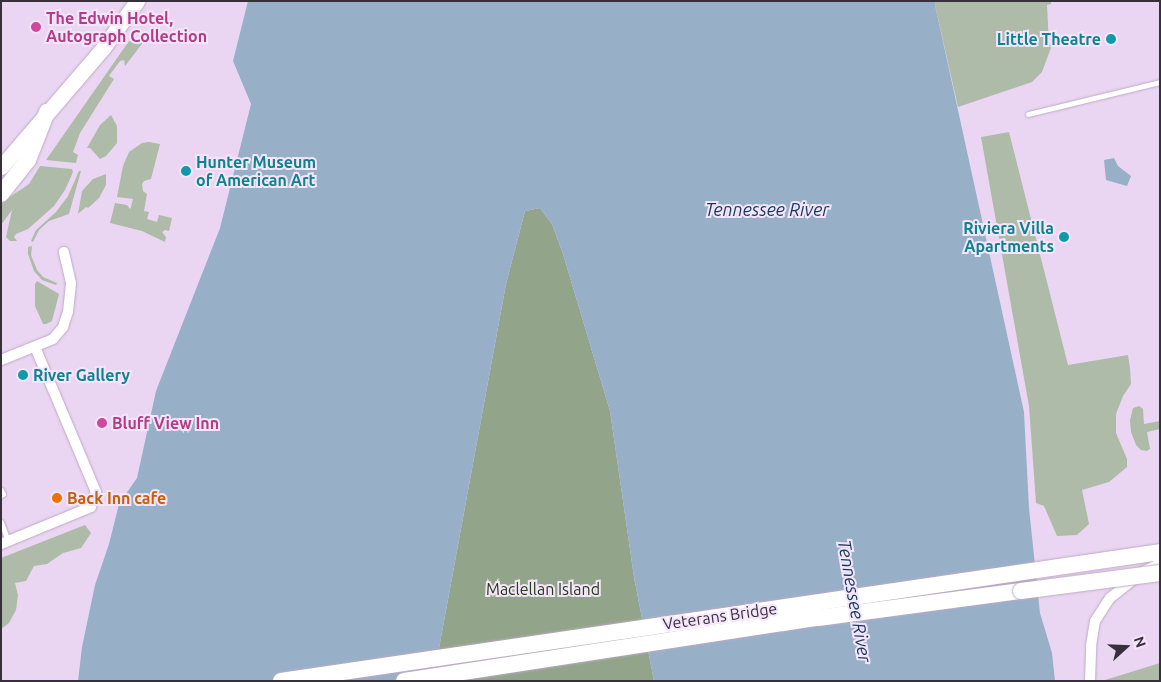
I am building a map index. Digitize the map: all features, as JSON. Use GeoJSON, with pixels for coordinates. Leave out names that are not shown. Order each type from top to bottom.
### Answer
{"type":"FeatureCollection","features":[{"type":"Feature","properties":{"kind":"main road"},"geometry":{"type":"LineString","coordinates":[[3,163],[103,48],[134,5]]}},
{"type":"Feature","properties":{"kind":"main road"},"geometry":{"type":"LineString","coordinates":[[1,194],[28,160],[47,112]]}},
{"type":"Feature","properties":{"kind":"main road","name":"Veterans Bridge"},"geometry":{"type":"LineString","coordinates":[[281,681],[1160,552]]}},
{"type":"Feature","properties":{"kind":"main road","name":"Veterans Bridge"},"geometry":{"type":"LineString","coordinates":[[404,681],[818,618],[1160,573]]}},
{"type":"Feature","properties":{"kind":"street"},"geometry":{"type":"LineString","coordinates":[[1,360],[53,339],[62,327],[68,312],[71,283],[64,252]]}},
{"type":"Feature","properties":{"kind":"street"},"geometry":{"type":"LineString","coordinates":[[5,543],[91,507],[96,492],[35,347]]}},
{"type":"Feature","properties":{"kind":"street"},"geometry":{"type":"LineString","coordinates":[[1090,681],[1091,646],[1095,622],[1110,598],[1144,571],[1160,564]]}},
{"type":"Feature","properties":{"kind":"lane"},"geometry":{"type":"LineString","coordinates":[[1028,114],[1160,82]]}},
{"type":"Feature","properties":{"kind":"lane"},"geometry":{"type":"LineString","coordinates":[[1,490],[1,495]]}},
{"type":"Feature","properties":{"kind":"lane"},"geometry":{"type":"LineString","coordinates":[[1,522],[5,543]]}},
{"type":"Feature","properties":{"kind":"green space"},"geometry":{"type":"Polygon","coordinates":[[[936,1],[1051,1],[1051,4],[1047,5],[1049,44],[1052,45],[1042,72],[1032,82],[958,107],[935,5],[936,1]]]}},
{"type":"Feature","properties":{"kind":"green space"},"geometry":{"type":"Polygon","coordinates":[[[145,40],[125,66],[124,60],[120,61],[109,76],[114,79],[80,133],[73,152],[78,155],[76,163],[46,160],[129,41],[145,40]]]}},
{"type":"Feature","properties":{"kind":"green space"},"geometry":{"type":"Polygon","coordinates":[[[111,115],[117,126],[117,143],[106,156],[100,159],[90,148],[87,148],[100,125],[111,115]]]}},
{"type":"Feature","properties":{"kind":"green space"},"geometry":{"type":"Polygon","coordinates":[[[1009,132],[1068,365],[1128,355],[1131,384],[1123,396],[1116,414],[1116,433],[1127,459],[1127,467],[1109,482],[1082,490],[1089,524],[1077,535],[1057,536],[1044,506],[1036,503],[1029,406],[981,137],[1009,132]]]}},
{"type":"Feature","properties":{"kind":"green space"},"geometry":{"type":"Polygon","coordinates":[[[142,143],[160,144],[151,179],[144,181],[142,184],[143,191],[147,194],[144,211],[149,212],[147,219],[157,222],[159,215],[172,218],[169,231],[165,230],[162,232],[166,237],[165,242],[142,231],[110,223],[115,203],[127,205],[130,209],[131,207],[133,199],[117,197],[123,166],[129,152],[142,143]]]}},
{"type":"Feature","properties":{"kind":"green space"},"geometry":{"type":"Polygon","coordinates":[[[40,166],[72,169],[73,172],[65,190],[54,206],[28,229],[16,234],[14,237],[17,241],[10,241],[6,237],[12,210],[1,225],[1,203],[29,184],[40,166]]]}},
{"type":"Feature","properties":{"kind":"green space"},"geometry":{"type":"Polygon","coordinates":[[[79,171],[81,171],[69,214],[49,221],[39,230],[33,242],[31,241],[36,230],[56,212],[68,196],[79,171]]]}},
{"type":"Feature","properties":{"kind":"green space"},"geometry":{"type":"Polygon","coordinates":[[[106,174],[106,185],[99,198],[78,214],[82,191],[93,179],[106,174]]]}},
{"type":"Feature","properties":{"kind":"green space","name":"Maclellan Island"},"geometry":{"type":"Polygon","coordinates":[[[540,208],[552,224],[563,254],[610,411],[634,577],[654,681],[433,681],[506,284],[525,211],[540,208]]]}},
{"type":"Feature","properties":{"kind":"green space"},"geometry":{"type":"Polygon","coordinates":[[[32,246],[31,255],[37,270],[43,277],[57,283],[56,285],[42,280],[34,271],[28,254],[28,247],[32,246]]]}},
{"type":"Feature","properties":{"kind":"green space"},"geometry":{"type":"Polygon","coordinates":[[[37,281],[59,294],[52,321],[46,324],[43,324],[35,306],[35,284],[37,281]]]}},
{"type":"Feature","properties":{"kind":"green space"},"geometry":{"type":"Polygon","coordinates":[[[1139,406],[1143,409],[1144,424],[1160,421],[1160,429],[1147,432],[1150,449],[1147,451],[1141,450],[1136,445],[1131,432],[1130,420],[1133,408],[1139,406]]]}},
{"type":"Feature","properties":{"kind":"green space"},"geometry":{"type":"Polygon","coordinates":[[[85,525],[91,533],[81,548],[63,553],[47,564],[34,566],[26,581],[15,583],[18,595],[16,610],[9,623],[1,629],[1,558],[85,525]]]}},
{"type":"Feature","properties":{"kind":"green space"},"geometry":{"type":"Polygon","coordinates":[[[1160,663],[1160,681],[1105,681],[1105,680],[1160,663]]]}},
{"type":"Feature","properties":{"kind":"water","name":"Tennessee River"},"geometry":{"type":"Polygon","coordinates":[[[248,1],[936,1],[935,5],[1024,412],[1029,508],[1040,613],[1052,653],[1055,681],[654,681],[634,577],[610,411],[563,254],[552,224],[540,208],[525,211],[506,284],[433,681],[78,681],[82,647],[95,585],[109,544],[119,504],[137,478],[156,391],[220,228],[251,104],[233,61],[248,1]]]}},
{"type":"Feature","properties":{"kind":"water"},"geometry":{"type":"Polygon","coordinates":[[[1114,158],[1118,166],[1131,176],[1127,186],[1106,180],[1104,160],[1114,158]]]}},
{"type":"Feature","properties":{"kind":"place","name":"The Edwin Hotel, Autograph Collection"},"geometry":{"type":"Point","coordinates":[36,27]}},
{"type":"Feature","properties":{"kind":"place","name":"Little Theatre"},"geometry":{"type":"Point","coordinates":[1111,39]}},
{"type":"Feature","properties":{"kind":"place","name":"Hunter Museum of American Art"},"geometry":{"type":"Point","coordinates":[186,171]}},
{"type":"Feature","properties":{"kind":"place","name":"Riviera Villa Apartments"},"geometry":{"type":"Point","coordinates":[1064,237]}},
{"type":"Feature","properties":{"kind":"place","name":"River Gallery"},"geometry":{"type":"Point","coordinates":[23,375]}},
{"type":"Feature","properties":{"kind":"place","name":"Bluff View Inn"},"geometry":{"type":"Point","coordinates":[102,423]}},
{"type":"Feature","properties":{"kind":"place","name":"Back Inn cafe"},"geometry":{"type":"Point","coordinates":[57,498]}}]}
